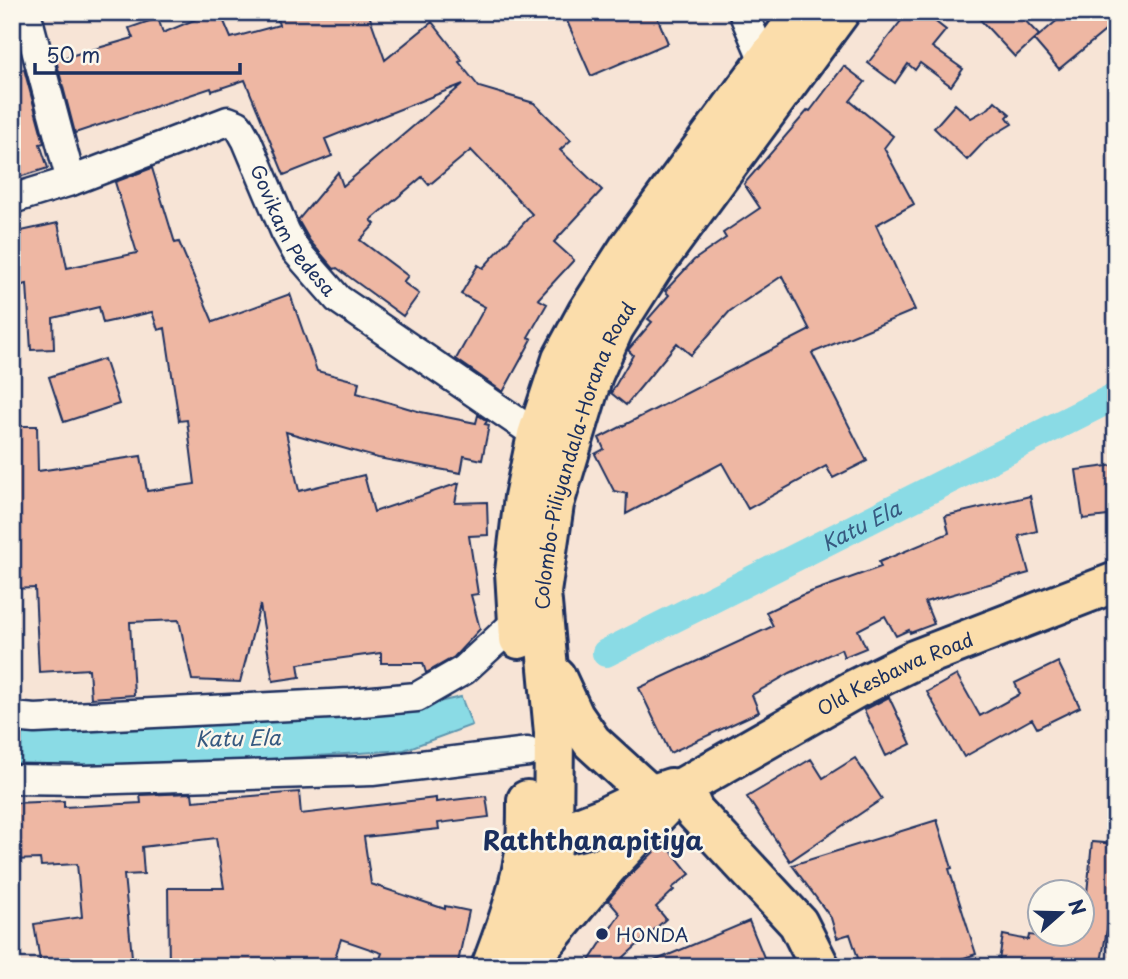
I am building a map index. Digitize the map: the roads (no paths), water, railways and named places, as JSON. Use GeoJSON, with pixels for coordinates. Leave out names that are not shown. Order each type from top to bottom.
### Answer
{"type":"FeatureCollection","features":[{"type":"Feature","properties":{"kind":"main road","name":"Colombo-Piliyandala-Horana Road"},"geometry":{"type":"LineString","coordinates":[[514,966],[539,925],[549,879],[553,837],[554,733],[541,592],[554,504],[554,441],[562,359],[587,313],[668,193],[802,12]]}},
{"type":"Feature","properties":{"kind":"main road","name":"Colombo-Piliyandala-Horana Road"},"geometry":{"type":"LineString","coordinates":[[514,966],[510,918],[526,846],[528,752],[514,572],[517,545],[554,441],[593,375],[614,328],[692,211],[840,12]]}},
{"type":"Feature","properties":{"kind":"main road","name":"Old Kesbawa Road"},"geometry":{"type":"LineString","coordinates":[[553,837],[666,791],[914,660],[1116,582]]}},
{"type":"Feature","properties":{"kind":"main road"},"geometry":{"type":"LineString","coordinates":[[547,659],[574,716],[592,742],[694,811],[798,923],[820,967]]}},
{"type":"Feature","properties":{"kind":"main road","name":"Old Kesbawa Road"},"geometry":{"type":"LineString","coordinates":[[514,966],[609,865],[666,791]]}},
{"type":"Feature","properties":{"kind":"main road"},"geometry":{"type":"LineString","coordinates":[[549,879],[609,865]]}},
{"type":"Feature","properties":{"kind":"street"},"geometry":{"type":"LineString","coordinates":[[26,12],[71,181]]}},
{"type":"Feature","properties":{"kind":"street"},"geometry":{"type":"LineString","coordinates":[[743,12],[765,63]]}},
{"type":"Feature","properties":{"kind":"street","name":"Govikam Pedesa"},"geometry":{"type":"LineString","coordinates":[[12,199],[71,181],[228,121],[238,125],[285,231],[311,271],[338,299],[554,441]]}},
{"type":"Feature","properties":{"kind":"street"},"geometry":{"type":"LineString","coordinates":[[12,717],[35,719],[350,703],[417,697],[464,670],[517,621]]}},
{"type":"Feature","properties":{"kind":"street"},"geometry":{"type":"LineString","coordinates":[[12,779],[84,780],[372,771],[528,752]]}},
{"type":"Feature","properties":{"kind":"water"},"geometry":{"type":"Polygon","coordinates":[[[461,697],[472,725],[404,750],[80,772],[12,767],[12,722],[416,707],[461,697]]]}},
{"type":"Feature","properties":{"kind":"waterway","name":"Katu Ela"},"geometry":{"type":"LineString","coordinates":[[606,653],[1116,396]]}},
{"type":"Feature","properties":{"kind":"place","name":"HONDA"},"geometry":{"type":"Point","coordinates":[602,934]}},
{"type":"Feature","properties":{"kind":"district","name":"Raththanapitiya"},"geometry":{"type":"Point","coordinates":[593,839]}}]}
